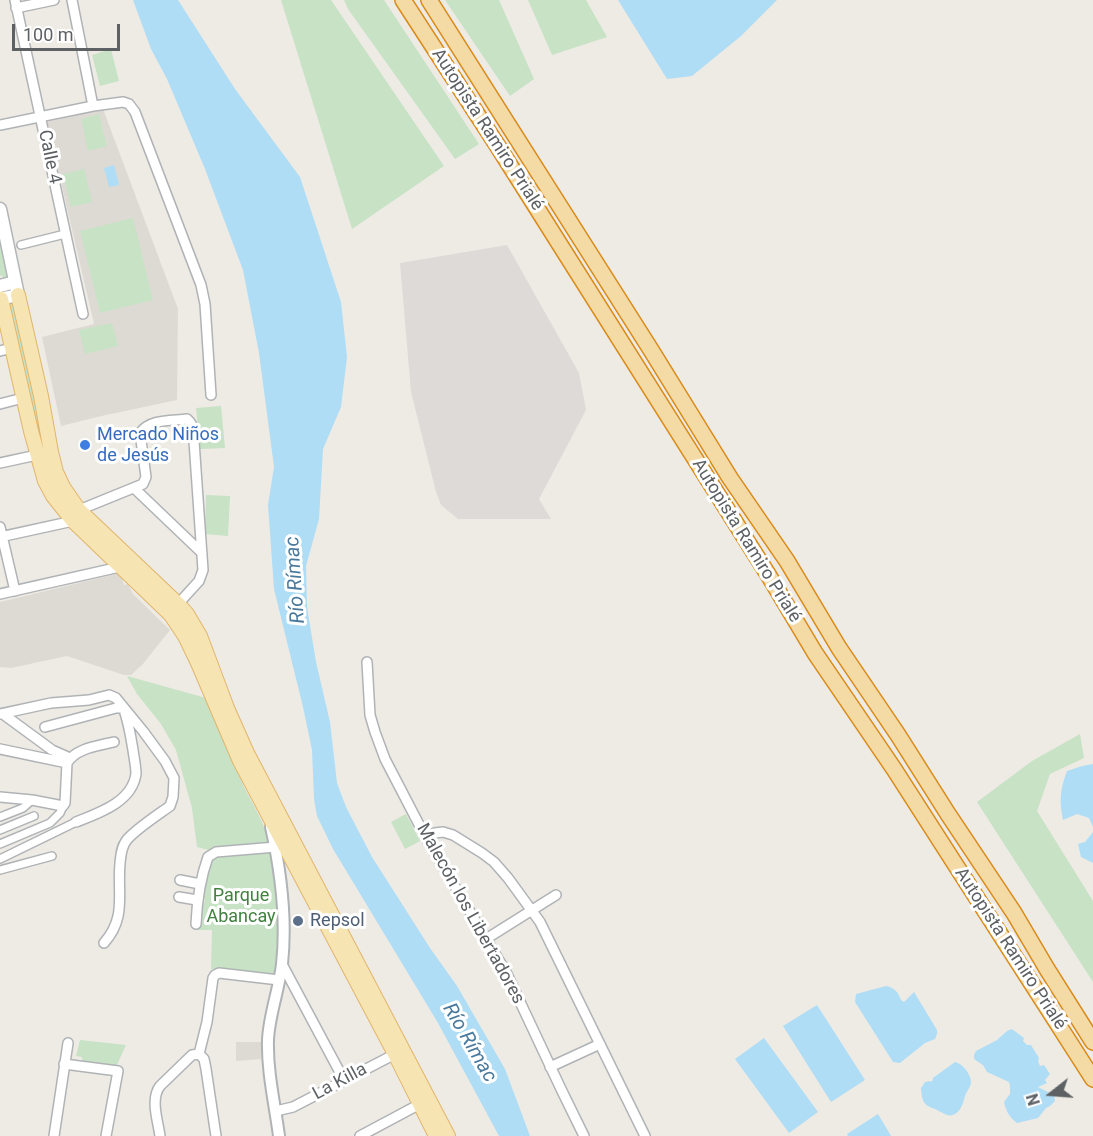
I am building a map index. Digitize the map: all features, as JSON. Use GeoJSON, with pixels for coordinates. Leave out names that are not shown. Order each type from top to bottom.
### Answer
{"type":"FeatureCollection","features":[{"type":"Feature","properties":{"kind":"highway","name":"Autopista Ramiro Prialé"},"geometry":{"type":"LineString","coordinates":[[403,0],[523,185],[815,653],[894,769],[1093,1079]]}},
{"type":"Feature","properties":{"kind":"highway","name":"Autopista Ramiro Prialé"},"geometry":{"type":"LineString","coordinates":[[429,0],[730,478],[787,561],[839,648],[1014,913],[1093,1042]]}},
{"type":"Feature","properties":{"kind":"main road"},"geometry":{"type":"LineString","coordinates":[[0,209],[51,452],[56,472],[76,515]]}},
{"type":"Feature","properties":{"kind":"main road"},"geometry":{"type":"LineString","coordinates":[[16,289],[0,294],[6,350],[23,398],[45,481],[53,496],[187,614],[200,636],[227,708],[399,1052],[436,1136]]}},
{"type":"Feature","properties":{"kind":"main road"},"geometry":{"type":"LineString","coordinates":[[128,564],[186,636],[240,761],[399,1052],[448,1136]]}},
{"type":"Feature","properties":{"kind":"street"},"geometry":{"type":"LineString","coordinates":[[16,4],[54,0]]}},
{"type":"Feature","properties":{"kind":"street"},"geometry":{"type":"LineString","coordinates":[[72,0],[93,105]]}},
{"type":"Feature","properties":{"kind":"street","name":"Calle 4"},"geometry":{"type":"LineString","coordinates":[[16,4],[83,314]]}},
{"type":"Feature","properties":{"kind":"street"},"geometry":{"type":"LineString","coordinates":[[0,125],[93,105],[123,102],[129,104],[135,112],[201,285],[205,304],[212,395]]}},
{"type":"Feature","properties":{"kind":"street"},"geometry":{"type":"LineString","coordinates":[[21,245],[65,234]]}},
{"type":"Feature","properties":{"kind":"street"},"geometry":{"type":"LineString","coordinates":[[0,404],[23,398]]}},
{"type":"Feature","properties":{"kind":"street"},"geometry":{"type":"LineString","coordinates":[[15,591],[1,533],[76,515],[143,484],[146,477],[140,434],[144,427],[152,423],[187,419],[193,427],[203,570],[199,581],[178,604]]}},
{"type":"Feature","properties":{"kind":"street"},"geometry":{"type":"LineString","coordinates":[[0,463],[37,455]]}},
{"type":"Feature","properties":{"kind":"street"},"geometry":{"type":"LineString","coordinates":[[134,488],[202,553]]}},
{"type":"Feature","properties":{"kind":"street"},"geometry":{"type":"LineString","coordinates":[[0,594],[128,564]]}},
{"type":"Feature","properties":{"kind":"street","name":"Malecón los Libertadores"},"geometry":{"type":"LineString","coordinates":[[368,662],[370,715],[385,759],[426,838],[506,972],[584,1136]]}},
{"type":"Feature","properties":{"kind":"street"},"geometry":{"type":"LineString","coordinates":[[1,714],[51,703],[110,695],[116,698],[143,731],[165,760],[174,778],[170,806],[128,838],[122,848],[118,882],[120,910],[116,926],[104,943]]}},
{"type":"Feature","properties":{"kind":"street"},"geometry":{"type":"LineString","coordinates":[[45,727],[116,708],[124,708]]}},
{"type":"Feature","properties":{"kind":"street"},"geometry":{"type":"LineString","coordinates":[[0,859],[106,810],[124,797],[133,784],[136,773],[129,724],[124,708]]}},
{"type":"Feature","properties":{"kind":"street"},"geometry":{"type":"LineString","coordinates":[[1,714],[68,760]]}},
{"type":"Feature","properties":{"kind":"street"},"geometry":{"type":"LineString","coordinates":[[0,749],[68,760],[81,751],[114,742]]}},
{"type":"Feature","properties":{"kind":"street"},"geometry":{"type":"LineString","coordinates":[[0,844],[50,823],[60,813],[62,806],[66,803],[68,760]]}},
{"type":"Feature","properties":{"kind":"street"},"geometry":{"type":"LineString","coordinates":[[260,777],[282,884],[282,964],[268,1045],[279,1136]]}},
{"type":"Feature","properties":{"kind":"street"},"geometry":{"type":"LineString","coordinates":[[0,797],[62,806]]}},
{"type":"Feature","properties":{"kind":"street"},"geometry":{"type":"LineString","coordinates":[[0,817],[23,808],[32,800]]}},
{"type":"Feature","properties":{"kind":"street"},"geometry":{"type":"LineString","coordinates":[[0,830],[34,816]]}},
{"type":"Feature","properties":{"kind":"street"},"geometry":{"type":"LineString","coordinates":[[426,838],[443,832],[453,836],[494,862],[508,878],[540,922],[645,1136]]}},
{"type":"Feature","properties":{"kind":"street"},"geometry":{"type":"LineString","coordinates":[[196,924],[197,900],[208,857],[214,853],[276,847]]}},
{"type":"Feature","properties":{"kind":"street"},"geometry":{"type":"LineString","coordinates":[[0,870],[52,856]]}},
{"type":"Feature","properties":{"kind":"street"},"geometry":{"type":"LineString","coordinates":[[180,880],[200,884]]}},
{"type":"Feature","properties":{"kind":"street"},"geometry":{"type":"LineString","coordinates":[[486,939],[556,895]]}},
{"type":"Feature","properties":{"kind":"street"},"geometry":{"type":"LineString","coordinates":[[179,897],[197,900]]}},
{"type":"Feature","properties":{"kind":"street"},"geometry":{"type":"LineString","coordinates":[[282,964],[344,1080]]}},
{"type":"Feature","properties":{"kind":"street"},"geometry":{"type":"LineString","coordinates":[[199,1054],[215,975],[219,973],[279,980]]}},
{"type":"Feature","properties":{"kind":"street"},"geometry":{"type":"LineString","coordinates":[[54,1136],[68,1042]]}},
{"type":"Feature","properties":{"kind":"street"},"geometry":{"type":"LineString","coordinates":[[550,1067],[600,1044]]}},
{"type":"Feature","properties":{"kind":"street","name":"La Killa"},"geometry":{"type":"LineString","coordinates":[[276,1111],[293,1107],[399,1052]]}},
{"type":"Feature","properties":{"kind":"street"},"geometry":{"type":"LineString","coordinates":[[160,1136],[156,1091],[192,1055],[199,1054]]}},
{"type":"Feature","properties":{"kind":"street"},"geometry":{"type":"LineString","coordinates":[[199,1054],[204,1059],[216,1136]]}},
{"type":"Feature","properties":{"kind":"street"},"geometry":{"type":"LineString","coordinates":[[64,1064],[118,1071],[106,1136]]}},
{"type":"Feature","properties":{"kind":"street"},"geometry":{"type":"LineString","coordinates":[[360,1136],[420,1104]]}},
{"type":"Feature","properties":{"kind":"shaded area"},"geometry":{"type":"Polygon","coordinates":[[[103,109],[178,309],[177,400],[61,426],[42,337],[94,324],[47,122],[103,109]]]}},
{"type":"Feature","properties":{"kind":"shaded area"},"geometry":{"type":"Polygon","coordinates":[[[507,245],[579,373],[586,410],[539,499],[551,519],[458,519],[441,505],[436,492],[411,392],[400,263],[507,245]]]}},
{"type":"Feature","properties":{"kind":"shaded area"},"geometry":{"type":"Polygon","coordinates":[[[120,573],[124,585],[128,584],[133,594],[170,630],[143,664],[131,675],[124,675],[67,656],[11,668],[0,667],[0,602],[120,573]]]}},
{"type":"Feature","properties":{"kind":"shaded area"},"geometry":{"type":"Polygon","coordinates":[[[236,1042],[261,1042],[261,1059],[236,1061],[236,1042]]]}},
{"type":"Feature","properties":{"kind":"green space"},"geometry":{"type":"Polygon","coordinates":[[[281,0],[331,0],[444,166],[352,229],[281,0]]]}},
{"type":"Feature","properties":{"kind":"green space"},"geometry":{"type":"Polygon","coordinates":[[[344,0],[384,0],[479,144],[455,159],[348,9],[344,0]]]}},
{"type":"Feature","properties":{"kind":"green space"},"geometry":{"type":"Polygon","coordinates":[[[445,0],[499,0],[534,79],[510,96],[445,0]]]}},
{"type":"Feature","properties":{"kind":"green space"},"geometry":{"type":"Polygon","coordinates":[[[528,0],[586,0],[607,37],[552,55],[528,0]]]}},
{"type":"Feature","properties":{"kind":"green space"},"geometry":{"type":"Polygon","coordinates":[[[111,49],[119,81],[100,86],[92,55],[111,49]]]}},
{"type":"Feature","properties":{"kind":"green space"},"geometry":{"type":"Polygon","coordinates":[[[99,114],[107,146],[88,151],[81,119],[99,114]]]}},
{"type":"Feature","properties":{"kind":"green space"},"geometry":{"type":"Polygon","coordinates":[[[84,169],[92,202],[71,207],[63,174],[84,169]]]}},
{"type":"Feature","properties":{"kind":"green space"},"geometry":{"type":"Polygon","coordinates":[[[133,218],[153,300],[100,313],[80,231],[133,218]]]}},
{"type":"Feature","properties":{"kind":"green space"},"geometry":{"type":"Polygon","coordinates":[[[0,226],[8,275],[5,278],[0,275],[0,226]]]}},
{"type":"Feature","properties":{"kind":"green space"},"geometry":{"type":"Polygon","coordinates":[[[15,300],[59,484],[52,486],[6,304],[15,300]]]}},
{"type":"Feature","properties":{"kind":"green space"},"geometry":{"type":"Polygon","coordinates":[[[112,323],[118,346],[85,354],[79,330],[112,323]]]}},
{"type":"Feature","properties":{"kind":"green space"},"geometry":{"type":"Polygon","coordinates":[[[221,406],[225,448],[200,449],[196,408],[221,406]]]}},
{"type":"Feature","properties":{"kind":"green space"},"geometry":{"type":"Polygon","coordinates":[[[206,495],[230,496],[228,536],[205,534],[206,495]]]}},
{"type":"Feature","properties":{"kind":"green space","name":"Parque Abancay"},"geometry":{"type":"Polygon","coordinates":[[[127,676],[206,698],[268,838],[277,895],[278,927],[274,976],[211,969],[212,930],[197,930],[205,899],[202,898],[212,851],[197,847],[192,808],[176,750],[161,724],[137,694],[127,676]]]}},
{"type":"Feature","properties":{"kind":"green space"},"geometry":{"type":"Polygon","coordinates":[[[1080,734],[1084,758],[1050,774],[1037,811],[1093,901],[1093,982],[977,802],[1032,761],[1080,734]]]}},
{"type":"Feature","properties":{"kind":"green space"},"geometry":{"type":"Polygon","coordinates":[[[406,814],[420,841],[405,849],[391,822],[406,814]]]}},
{"type":"Feature","properties":{"kind":"green space"},"geometry":{"type":"Polygon","coordinates":[[[80,1040],[126,1045],[115,1069],[83,1066],[82,1057],[76,1056],[80,1040]]]}},
{"type":"Feature","properties":{"kind":"water","name":"Río Rímac"},"geometry":{"type":"Polygon","coordinates":[[[133,0],[178,0],[235,89],[300,177],[341,302],[347,357],[341,407],[323,449],[319,519],[306,566],[307,607],[316,662],[330,722],[337,783],[346,807],[372,857],[457,986],[505,1069],[530,1136],[499,1136],[438,1023],[333,849],[317,816],[312,750],[274,589],[268,505],[274,467],[259,353],[243,270],[205,169],[167,79],[151,49],[133,0]]]}},
{"type":"Feature","properties":{"kind":"water"},"geometry":{"type":"Polygon","coordinates":[[[618,0],[777,0],[741,36],[692,76],[667,79],[618,0]]]}},
{"type":"Feature","properties":{"kind":"water"},"geometry":{"type":"Polygon","coordinates":[[[114,165],[119,185],[109,187],[104,168],[114,165]]]}},
{"type":"Feature","properties":{"kind":"water"},"geometry":{"type":"Polygon","coordinates":[[[1093,764],[1093,827],[1089,818],[1077,814],[1063,820],[1061,795],[1067,771],[1093,764]]]}},
{"type":"Feature","properties":{"kind":"water"},"geometry":{"type":"Polygon","coordinates":[[[1093,832],[1093,863],[1081,857],[1078,844],[1085,842],[1093,832]]]}},
{"type":"Feature","properties":{"kind":"water"},"geometry":{"type":"Polygon","coordinates":[[[886,986],[896,991],[904,1002],[914,992],[937,1030],[935,1039],[925,1043],[900,1063],[893,1062],[855,1002],[856,994],[886,986]]]}},
{"type":"Feature","properties":{"kind":"water"},"geometry":{"type":"Polygon","coordinates":[[[817,1005],[865,1080],[831,1102],[783,1026],[817,1005]]]}},
{"type":"Feature","properties":{"kind":"water"},"geometry":{"type":"Polygon","coordinates":[[[1012,1029],[1024,1038],[1023,1041],[1027,1045],[1031,1045],[1039,1058],[1040,1066],[1044,1065],[1050,1074],[1045,1080],[1047,1083],[1038,1087],[1054,1095],[1055,1101],[1038,1118],[1017,1123],[1008,1114],[1004,1102],[1010,1094],[1009,1082],[987,1072],[983,1065],[974,1059],[976,1051],[1012,1029]]]}},
{"type":"Feature","properties":{"kind":"water"},"geometry":{"type":"Polygon","coordinates":[[[764,1038],[818,1112],[789,1133],[735,1059],[764,1038]]]}},
{"type":"Feature","properties":{"kind":"water"},"geometry":{"type":"Polygon","coordinates":[[[955,1062],[966,1070],[971,1083],[960,1110],[956,1114],[948,1115],[926,1104],[921,1088],[925,1082],[932,1082],[933,1078],[955,1062]]]}},
{"type":"Feature","properties":{"kind":"water"},"geometry":{"type":"Polygon","coordinates":[[[878,1114],[891,1136],[848,1136],[847,1134],[878,1114]]]}},
{"type":"Feature","properties":{"kind":"place","name":"Mercado Niños de Jesús"},"geometry":{"type":"Point","coordinates":[85,445]}},
{"type":"Feature","properties":{"kind":"place","name":"Repsol"},"geometry":{"type":"Point","coordinates":[298,921]}}]}
